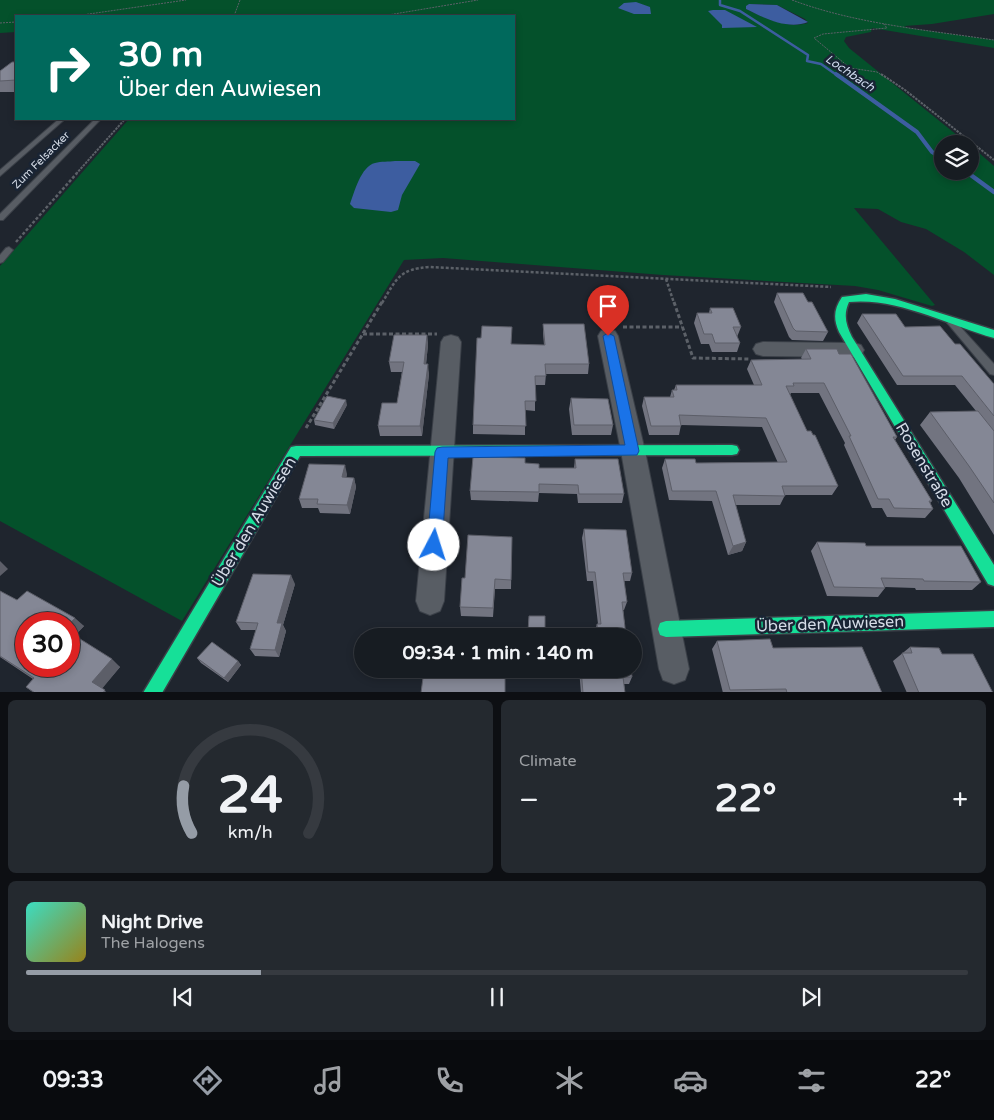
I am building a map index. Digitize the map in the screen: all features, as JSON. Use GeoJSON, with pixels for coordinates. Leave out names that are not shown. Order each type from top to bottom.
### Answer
{"type":"FeatureCollection","features":[{"type":"Feature","properties":{"kind":"street"},"geometry":{"type":"LineString","coordinates":[[866,297],[891,301],[994,334]]}},
{"type":"Feature","properties":{"kind":"street","name":"Rosenstraße"},"geometry":{"type":"LineString","coordinates":[[866,297],[846,299],[841,304],[837,315],[841,327],[994,579]]}},
{"type":"Feature","properties":{"kind":"street"},"geometry":{"type":"LineString","coordinates":[[608,336],[633,451],[674,669]]}},
{"type":"Feature","properties":{"kind":"street"},"geometry":{"type":"LineString","coordinates":[[430,601],[451,342]]}},
{"type":"Feature","properties":{"kind":"street"},"geometry":{"type":"LineString","coordinates":[[763,349],[854,350]]}},
{"type":"Feature","properties":{"kind":"street","name":"Über den Auwiesen"},"geometry":{"type":"LineString","coordinates":[[152,692],[296,452],[732,450]]}},
{"type":"Feature","properties":{"kind":"street","name":"Über den Auwiesen"},"geometry":{"type":"LineString","coordinates":[[666,629],[994,619]]}},
{"type":"Feature","properties":{"kind":"lane","name":"Zum Felsacker"},"geometry":{"type":"LineString","coordinates":[[0,174],[61,120]]}},
{"type":"Feature","properties":{"kind":"lane","name":"Zum Felsacker"},"geometry":{"type":"LineString","coordinates":[[0,218],[97,120]]}},
{"type":"Feature","properties":{"kind":"lane"},"geometry":{"type":"LineString","coordinates":[[0,260],[4,250]]}},
{"type":"Feature","properties":{"kind":"lane"},"geometry":{"type":"LineString","coordinates":[[950,320],[994,371]]}},
{"type":"Feature","properties":{"kind":"path"},"geometry":{"type":"LineString","coordinates":[[82,15],[186,0]]}},
{"type":"Feature","properties":{"kind":"path"},"geometry":{"type":"LineString","coordinates":[[234,15],[240,0]]}},
{"type":"Feature","properties":{"kind":"path"},"geometry":{"type":"LineString","coordinates":[[388,15],[478,0]]}},
{"type":"Feature","properties":{"kind":"path"},"geometry":{"type":"LineString","coordinates":[[792,0],[808,6],[883,24],[994,40]]}},
{"type":"Feature","properties":{"kind":"path"},"geometry":{"type":"LineString","coordinates":[[0,23],[15,22]]}},
{"type":"Feature","properties":{"kind":"path"},"geometry":{"type":"LineString","coordinates":[[883,24],[887,28],[822,34],[814,38],[843,64],[850,68],[876,72],[905,90],[994,160]]}},
{"type":"Feature","properties":{"kind":"path"},"geometry":{"type":"LineString","coordinates":[[4,250],[124,120]]}},
{"type":"Feature","properties":{"kind":"path"},"geometry":{"type":"LineString","coordinates":[[296,452],[298,440],[398,276],[415,268],[430,267],[849,288],[866,297]]}},
{"type":"Feature","properties":{"kind":"path"},"geometry":{"type":"LineString","coordinates":[[666,279],[693,358],[752,359],[763,349]]}},
{"type":"Feature","properties":{"kind":"path"},"geometry":{"type":"LineString","coordinates":[[608,336],[625,326],[682,327]]}},
{"type":"Feature","properties":{"kind":"path"},"geometry":{"type":"LineString","coordinates":[[362,334],[434,333],[445,337],[451,342]]}},
{"type":"Feature","properties":{"kind":"green space"},"geometry":{"type":"Polygon","coordinates":[[[0,0],[994,0],[994,14],[932,24],[904,26],[994,40],[994,48],[872,28],[871,32],[846,37],[844,41],[849,48],[957,135],[934,135],[934,180],[979,180],[979,153],[994,166],[994,275],[964,252],[926,229],[901,222],[878,209],[854,208],[935,305],[932,306],[878,290],[855,286],[663,275],[443,258],[404,260],[182,621],[0,521],[0,266],[128,120],[515,120],[515,15],[15,15],[15,32],[0,33],[0,0]],[[749,4],[746,9],[784,24],[808,23],[805,19],[777,5],[749,4]]]}},
{"type":"Feature","properties":{"kind":"water"},"geometry":{"type":"Polygon","coordinates":[[[636,2],[650,7],[651,14],[634,14],[618,8],[624,3],[636,2]]]}},
{"type":"Feature","properties":{"kind":"water"},"geometry":{"type":"Polygon","coordinates":[[[749,4],[777,5],[808,22],[792,25],[776,22],[746,9],[746,6],[749,4]]]}},
{"type":"Feature","properties":{"kind":"water"},"geometry":{"type":"Polygon","coordinates":[[[725,10],[757,27],[722,28],[722,25],[708,11],[725,10]]]}},
{"type":"Feature","properties":{"kind":"water"},"geometry":{"type":"Polygon","coordinates":[[[415,161],[420,164],[402,195],[398,210],[391,212],[354,208],[350,204],[362,174],[366,169],[375,163],[415,161]]]}},
{"type":"Feature","properties":{"kind":"building"},"geometry":{"type":"Polygon","coordinates":[[[12,62],[15,62],[15,80],[0,81],[0,71],[12,62]]]}},
{"type":"Feature","properties":{"kind":"building"},"geometry":{"type":"Polygon","coordinates":[[[777,293],[803,293],[808,302],[812,302],[828,332],[796,331],[777,293]]]}},
{"type":"Feature","properties":{"kind":"building"},"geometry":{"type":"Polygon","coordinates":[[[710,308],[733,308],[741,327],[733,327],[740,343],[715,343],[712,334],[704,334],[697,313],[712,313],[710,308]]]}},
{"type":"Feature","properties":{"kind":"building"},"geometry":{"type":"Polygon","coordinates":[[[862,314],[896,314],[905,327],[940,326],[955,344],[960,344],[994,384],[994,416],[962,376],[903,376],[862,314]]]}},
{"type":"Feature","properties":{"kind":"building"},"geometry":{"type":"Polygon","coordinates":[[[543,324],[584,324],[589,364],[545,364],[546,376],[535,376],[536,401],[525,401],[526,426],[473,425],[477,338],[481,338],[482,326],[512,327],[511,344],[545,345],[543,324]]]}},
{"type":"Feature","properties":{"kind":"building"},"geometry":{"type":"Polygon","coordinates":[[[394,335],[427,335],[424,364],[428,364],[420,426],[378,426],[382,403],[397,403],[404,362],[389,362],[394,335]]]}},
{"type":"Feature","properties":{"kind":"building"},"geometry":{"type":"Polygon","coordinates":[[[806,349],[837,349],[839,354],[851,354],[897,437],[893,437],[932,501],[929,501],[933,509],[894,508],[889,499],[878,499],[849,436],[851,436],[824,383],[793,383],[794,386],[786,386],[807,431],[811,431],[815,435],[838,486],[782,486],[785,496],[733,495],[746,542],[733,546],[716,491],[672,491],[665,459],[695,459],[696,463],[787,462],[766,418],[679,415],[681,426],[651,426],[644,397],[674,397],[672,390],[677,390],[676,385],[762,385],[751,360],[811,359],[806,349]]]}},
{"type":"Feature","properties":{"kind":"building"},"geometry":{"type":"Polygon","coordinates":[[[327,396],[346,400],[333,423],[314,420],[327,396]]]}},
{"type":"Feature","properties":{"kind":"building"},"geometry":{"type":"Polygon","coordinates":[[[571,398],[608,399],[613,425],[574,425],[571,398]]]}},
{"type":"Feature","properties":{"kind":"building"},"geometry":{"type":"Polygon","coordinates":[[[978,411],[994,431],[994,503],[930,412],[978,411]]]}},
{"type":"Feature","properties":{"kind":"building"},"geometry":{"type":"Polygon","coordinates":[[[473,457],[525,458],[525,463],[539,464],[539,468],[576,468],[575,459],[618,459],[624,494],[579,494],[578,485],[539,484],[539,492],[470,491],[473,457]]]}},
{"type":"Feature","properties":{"kind":"building"},"geometry":{"type":"Polygon","coordinates":[[[309,464],[345,465],[342,477],[354,478],[347,505],[317,504],[318,499],[299,499],[309,464]]]}},
{"type":"Feature","properties":{"kind":"building"},"geometry":{"type":"Polygon","coordinates":[[[584,529],[626,530],[632,573],[623,573],[627,602],[622,602],[625,628],[597,628],[597,624],[601,624],[595,572],[588,572],[584,529]]]}},
{"type":"Feature","properties":{"kind":"building"},"geometry":{"type":"Polygon","coordinates":[[[468,535],[512,537],[511,580],[495,579],[493,608],[460,607],[462,578],[465,578],[468,535]]]}},
{"type":"Feature","properties":{"kind":"building"},"geometry":{"type":"Polygon","coordinates":[[[817,542],[865,543],[866,546],[961,546],[981,582],[881,578],[885,588],[834,587],[817,542]]]}},
{"type":"Feature","properties":{"kind":"building"},"geometry":{"type":"Polygon","coordinates":[[[253,574],[291,575],[277,623],[282,623],[275,650],[250,649],[258,623],[236,622],[253,574]]]}},
{"type":"Feature","properties":{"kind":"building"},"geometry":{"type":"Polygon","coordinates":[[[0,591],[17,600],[27,591],[64,612],[15,612],[15,666],[0,656],[0,591]]]}},
{"type":"Feature","properties":{"kind":"building"},"geometry":{"type":"Polygon","coordinates":[[[529,616],[545,616],[545,628],[528,628],[529,616]]]}},
{"type":"Feature","properties":{"kind":"building"},"geometry":{"type":"Polygon","coordinates":[[[80,639],[112,659],[92,682],[105,690],[104,692],[34,692],[26,687],[34,678],[32,677],[80,677],[80,639]]]}},
{"type":"Feature","properties":{"kind":"building"},"geometry":{"type":"Polygon","coordinates":[[[770,639],[773,648],[862,647],[882,692],[787,692],[786,689],[730,690],[717,641],[770,639]]]}},
{"type":"Feature","properties":{"kind":"building"},"geometry":{"type":"Polygon","coordinates":[[[212,642],[238,661],[224,678],[197,658],[212,642]]]}},
{"type":"Feature","properties":{"kind":"building"},"geometry":{"type":"Polygon","coordinates":[[[910,647],[939,648],[942,654],[973,654],[992,692],[919,692],[902,653],[912,653],[910,647]]]}},
{"type":"Feature","properties":{"kind":"building"},"geometry":{"type":"Polygon","coordinates":[[[423,678],[505,678],[505,692],[421,692],[423,678]]]}},
{"type":"Feature","properties":{"kind":"building"},"geometry":{"type":"Polygon","coordinates":[[[582,678],[623,678],[625,692],[583,692],[582,678]]]}},
{"type":"Feature","properties":{"kind":"waterway","name":"Lochbach"},"geometry":{"type":"LineString","coordinates":[[720,0],[720,5],[740,11],[808,55],[807,61],[821,64],[838,76]]}},
{"type":"Feature","properties":{"kind":"waterway","name":"Lochbach"},"geometry":{"type":"LineString","coordinates":[[836,74],[917,132],[934,153]]}},
{"type":"Feature","properties":{"kind":"waterway","name":"Lochbach"},"geometry":{"type":"LineString","coordinates":[[978,180],[994,192]]}},
{"type":"Feature","properties":{"kind":"traffic: fast"},"geometry":{"type":"LineString","coordinates":[[994,334],[891,301],[866,297],[846,299],[840,313],[842,327],[847,337],[994,579]]}},
{"type":"Feature","properties":{"kind":"traffic: fast"},"geometry":{"type":"LineString","coordinates":[[153,692],[296,451],[732,450]]}},
{"type":"Feature","properties":{"kind":"traffic: fast"},"geometry":{"type":"LineString","coordinates":[[666,629],[994,619]]}},
{"type":"Feature","properties":{"kind":"route"},"geometry":{"type":"LineString","coordinates":[[434,545],[442,452],[633,451],[608,336]]}}]}
